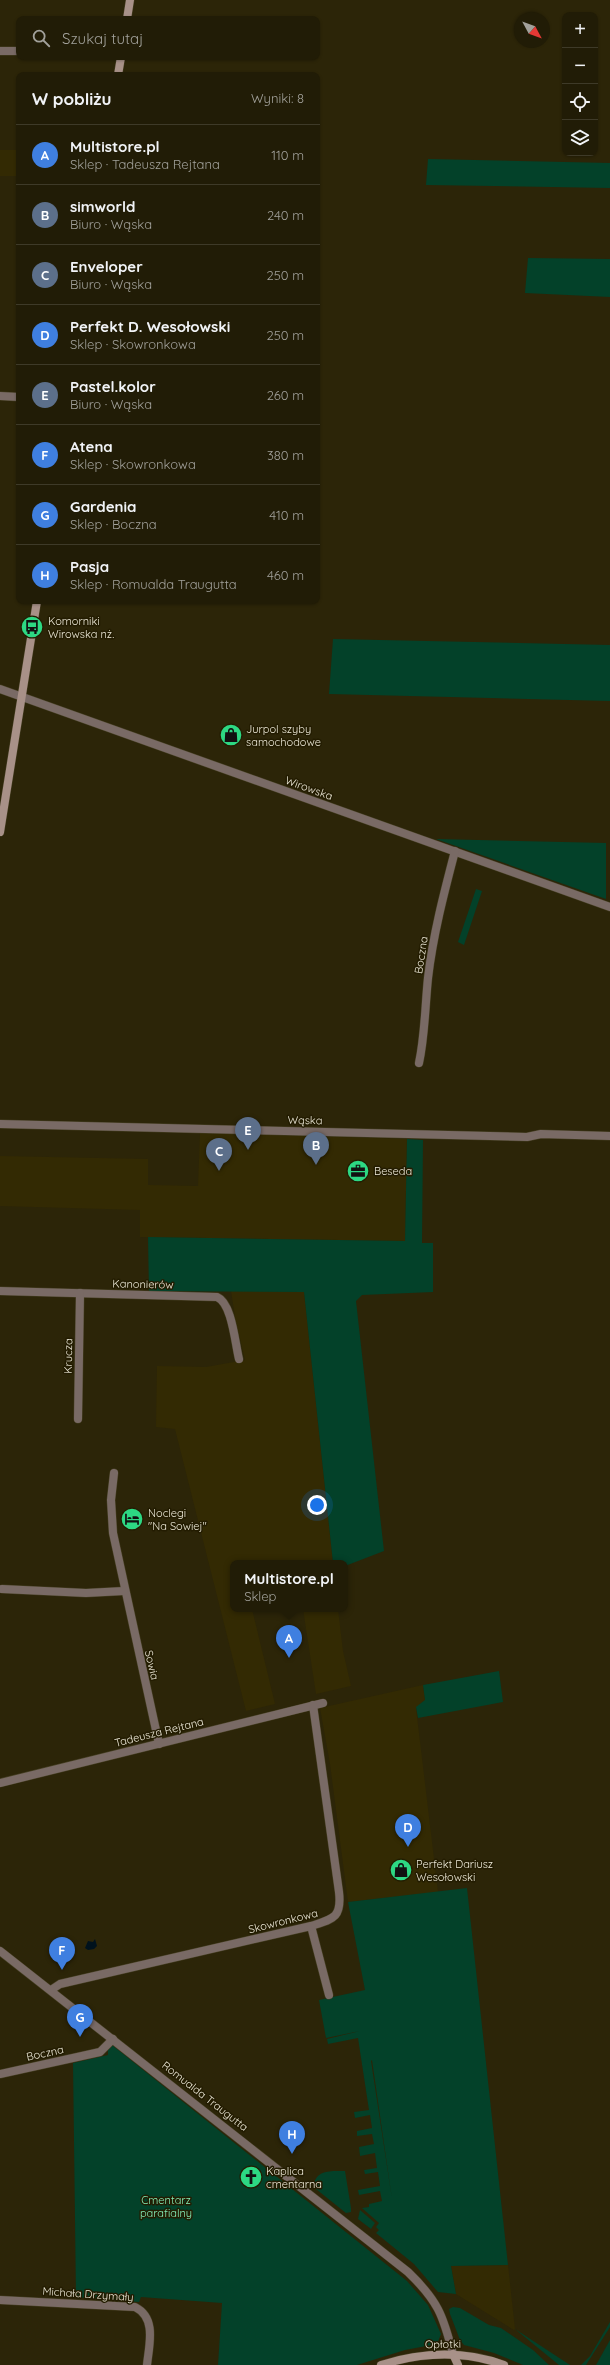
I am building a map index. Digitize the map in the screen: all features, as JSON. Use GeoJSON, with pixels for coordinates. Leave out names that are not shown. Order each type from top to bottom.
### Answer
{"type":"FeatureCollection","features":[{"type":"Feature","properties":{"kind":"street"},"geometry":{"type":"LineString","coordinates":[[127,16],[130,0]]}},
{"type":"Feature","properties":{"kind":"street"},"geometry":{"type":"LineString","coordinates":[[0,51],[16,52]]}},
{"type":"Feature","properties":{"kind":"street"},"geometry":{"type":"LineString","coordinates":[[118,72],[120,60]]}},
{"type":"Feature","properties":{"kind":"street"},"geometry":{"type":"LineString","coordinates":[[0,396],[16,397]]}},
{"type":"Feature","properties":{"kind":"street"},"geometry":{"type":"LineString","coordinates":[[0,832],[36,604]]}},
{"type":"Feature","properties":{"kind":"street","name":"Wirowska"},"geometry":{"type":"LineString","coordinates":[[0,689],[610,907]]}},
{"type":"Feature","properties":{"kind":"street","name":"Boczna"},"geometry":{"type":"LineString","coordinates":[[419,1063],[424,1039],[428,978],[435,936],[455,851]]}},
{"type":"Feature","properties":{"kind":"street","name":"Wąska"},"geometry":{"type":"LineString","coordinates":[[0,1124],[526,1136],[541,1134],[610,1136]]}},
{"type":"Feature","properties":{"kind":"street","name":"Kanonierów"},"geometry":{"type":"LineString","coordinates":[[0,1290],[203,1296],[222,1299],[228,1308],[239,1359]]}},
{"type":"Feature","properties":{"kind":"street","name":"Krucza"},"geometry":{"type":"LineString","coordinates":[[78,1419],[80,1293]]}},
{"type":"Feature","properties":{"kind":"street","name":"Sowia"},"geometry":{"type":"LineString","coordinates":[[114,1473],[111,1522],[124,1591],[159,1744]]}},
{"type":"Feature","properties":{"kind":"street"},"geometry":{"type":"LineString","coordinates":[[2,1589],[86,1593],[124,1591]]}},
{"type":"Feature","properties":{"kind":"street","name":"Tadeusza Rejtana"},"geometry":{"type":"LineString","coordinates":[[0,1783],[323,1703]]}},
{"type":"Feature","properties":{"kind":"street","name":"Skowronkowa"},"geometry":{"type":"LineString","coordinates":[[51,1990],[60,1984],[311,1926],[331,1919],[336,1915],[340,1906],[313,1705]]}},
{"type":"Feature","properties":{"kind":"street"},"geometry":{"type":"LineString","coordinates":[[311,1926],[329,1996]]}},
{"type":"Feature","properties":{"kind":"street","name":"Romualda Traugutta"},"geometry":{"type":"LineString","coordinates":[[0,1950],[395,2261],[423,2287],[438,2306],[447,2328],[453,2354]]}},
{"type":"Feature","properties":{"kind":"street","name":"Boczna"},"geometry":{"type":"LineString","coordinates":[[0,2074],[100,2052],[113,2039]]}},
{"type":"Feature","properties":{"kind":"street","name":"Michała Drzymały"},"geometry":{"type":"LineString","coordinates":[[0,2300],[135,2307],[144,2313],[149,2323],[147,2365]]}},
{"type":"Feature","properties":{"kind":"street"},"geometry":{"type":"LineString","coordinates":[[453,2354],[458,2365]]}},
{"type":"Feature","properties":{"kind":"street","name":"Opłotki"},"geometry":{"type":"LineString","coordinates":[[381,2365],[423,2355],[453,2354],[478,2357],[504,2365]]}},
{"type":"Feature","properties":{"kind":"shaded area"},"geometry":{"type":"Polygon","coordinates":[[[0,150],[16,150],[16,176],[0,176],[0,150]]]}},
{"type":"Feature","properties":{"kind":"shaded area"},"geometry":{"type":"Polygon","coordinates":[[[200,1133],[407,1139],[405,1241],[140,1237],[140,1210],[0,1206],[0,1156],[148,1159],[148,1185],[198,1186],[200,1133]]]}},
{"type":"Feature","properties":{"kind":"shaded area"},"geometry":{"type":"Polygon","coordinates":[[[231,1291],[304,1291],[333,1560],[230,1560],[230,1612],[253,1612],[275,1704],[246,1711],[175,1429],[156,1427],[157,1366],[206,1367],[245,1360],[235,1317],[231,1291]]]}},
{"type":"Feature","properties":{"kind":"shaded area"},"geometry":{"type":"Polygon","coordinates":[[[303,1612],[338,1612],[343,1651],[351,1686],[316,1694],[303,1612]]]}},
{"type":"Feature","properties":{"kind":"shaded area"},"geometry":{"type":"Polygon","coordinates":[[[423,1685],[425,1700],[416,1708],[438,1892],[348,1902],[330,1764],[320,1708],[423,1685]]]}},
{"type":"Feature","properties":{"kind":"shaded area"},"geometry":{"type":"Polygon","coordinates":[[[508,2265],[514,2330],[456,2294],[451,2266],[508,2265]]]}},
{"type":"Feature","properties":{"kind":"green space"},"geometry":{"type":"Polygon","coordinates":[[[428,159],[610,163],[610,188],[426,185],[428,159]]]}},
{"type":"Feature","properties":{"kind":"green space"},"geometry":{"type":"Polygon","coordinates":[[[528,258],[610,259],[610,297],[525,293],[528,258]]]}},
{"type":"Feature","properties":{"kind":"green space"},"geometry":{"type":"Polygon","coordinates":[[[333,639],[610,645],[610,701],[329,694],[333,639]]]}},
{"type":"Feature","properties":{"kind":"green space"},"geometry":{"type":"Polygon","coordinates":[[[436,839],[606,843],[606,899],[436,839]]]}},
{"type":"Feature","properties":{"kind":"green space"},"geometry":{"type":"Polygon","coordinates":[[[476,889],[482,891],[464,945],[458,942],[476,889]]]}},
{"type":"Feature","properties":{"kind":"green space"},"geometry":{"type":"Polygon","coordinates":[[[407,1139],[423,1140],[422,1243],[433,1243],[433,1292],[362,1295],[356,1301],[384,1551],[348,1565],[348,1560],[333,1560],[304,1292],[149,1291],[148,1237],[405,1241],[407,1139]]]}},
{"type":"Feature","properties":{"kind":"green space"},"geometry":{"type":"Polygon","coordinates":[[[499,1671],[503,1702],[418,1718],[416,1707],[425,1700],[423,1685],[499,1671]]]}},
{"type":"Feature","properties":{"kind":"green space"},"geometry":{"type":"Polygon","coordinates":[[[467,1888],[508,2265],[451,2266],[456,2294],[438,2292],[414,2264],[376,2233],[379,2230],[376,2227],[379,2223],[362,2208],[369,2207],[369,2204],[382,2201],[380,2191],[359,2195],[358,2190],[380,2186],[378,2172],[365,2174],[364,2170],[377,2168],[375,2153],[360,2156],[359,2147],[374,2144],[372,2134],[357,2136],[357,2131],[372,2128],[370,2115],[355,2118],[354,2112],[369,2110],[358,2038],[328,2044],[327,2039],[360,2031],[326,2038],[319,2000],[365,1990],[348,1902],[467,1888]],[[372,2060],[371,2061],[392,2199],[372,2060]]]}},
{"type":"Feature","properties":{"kind":"green space","name":"Cmentarz parafialny"},"geometry":{"type":"Polygon","coordinates":[[[112,2045],[407,2281],[428,2305],[441,2334],[437,2344],[405,2350],[357,2365],[218,2365],[222,2303],[141,2297],[139,2302],[76,2297],[73,2063],[108,2055],[108,2050],[112,2045]]]}},
{"type":"Feature","properties":{"kind":"green space"},"geometry":{"type":"Polygon","coordinates":[[[331,2171],[345,2171],[351,2208],[351,2212],[346,2213],[316,2189],[314,2184],[318,2176],[322,2173],[331,2171]]]}},
{"type":"Feature","properties":{"kind":"green space"},"geometry":{"type":"Polygon","coordinates":[[[360,2210],[375,2223],[371,2229],[358,2219],[360,2210]]]}},
{"type":"Feature","properties":{"kind":"green space"},"geometry":{"type":"Polygon","coordinates":[[[453,2307],[460,2308],[489,2325],[501,2328],[533,2350],[549,2365],[523,2365],[494,2353],[464,2345],[460,2340],[450,2314],[449,2309],[453,2307]]]}},
{"type":"Feature","properties":{"kind":"green space"},"geometry":{"type":"Polygon","coordinates":[[[610,2322],[610,2327],[586,2365],[581,2365],[590,2356],[610,2322]]]}},
{"type":"Feature","properties":{"kind":"green space"},"geometry":{"type":"Polygon","coordinates":[[[515,2329],[570,2365],[559,2365],[515,2329]]]}},
{"type":"Feature","properties":{"kind":"green space"},"geometry":{"type":"Polygon","coordinates":[[[610,2340],[610,2365],[596,2365],[610,2340]]]}},
{"type":"Feature","properties":{"kind":"water"},"geometry":{"type":"Polygon","coordinates":[[[95,1939],[97,1946],[94,1949],[88,1950],[85,1948],[88,1941],[93,1942],[95,1939]]]}},
{"type":"Feature","properties":{"kind":"place","name":"Komorniki Wirowska nż."},"geometry":{"type":"Point","coordinates":[32,627]}},
{"type":"Feature","properties":{"kind":"place","name":"Jurpol szyby samochodowe"},"geometry":{"type":"Point","coordinates":[231,735]}},
{"type":"Feature","properties":{"kind":"place","name":"Pastel.kolor"},"geometry":{"type":"Point","coordinates":[248,1150]}},
{"type":"Feature","properties":{"kind":"place","name":"simworld"},"geometry":{"type":"Point","coordinates":[316,1165]}},
{"type":"Feature","properties":{"kind":"place","name":"Enveloper"},"geometry":{"type":"Point","coordinates":[219,1171]}},
{"type":"Feature","properties":{"kind":"place","name":"Beseda"},"geometry":{"type":"Point","coordinates":[358,1171]}},
{"type":"Feature","properties":{"kind":"place","name":"Noclegi \"Na Sowiej\""},"geometry":{"type":"Point","coordinates":[132,1519]}},
{"type":"Feature","properties":{"kind":"place","name":"Multistore.pl"},"geometry":{"type":"Point","coordinates":[289,1658]}},
{"type":"Feature","properties":{"kind":"place","name":"Perfekt D. Wesołowski"},"geometry":{"type":"Point","coordinates":[408,1847]}},
{"type":"Feature","properties":{"kind":"place","name":"Perfekt Dariusz Wesołowski"},"geometry":{"type":"Point","coordinates":[401,1870]}},
{"type":"Feature","properties":{"kind":"place","name":"Atena"},"geometry":{"type":"Point","coordinates":[62,1970]}},
{"type":"Feature","properties":{"kind":"place","name":"Gardenia"},"geometry":{"type":"Point","coordinates":[80,2037]}},
{"type":"Feature","properties":{"kind":"place","name":"Pasja"},"geometry":{"type":"Point","coordinates":[292,2154]}},
{"type":"Feature","properties":{"kind":"place","name":"Kaplica cmentarna"},"geometry":{"type":"Point","coordinates":[251,2177]}}]}
